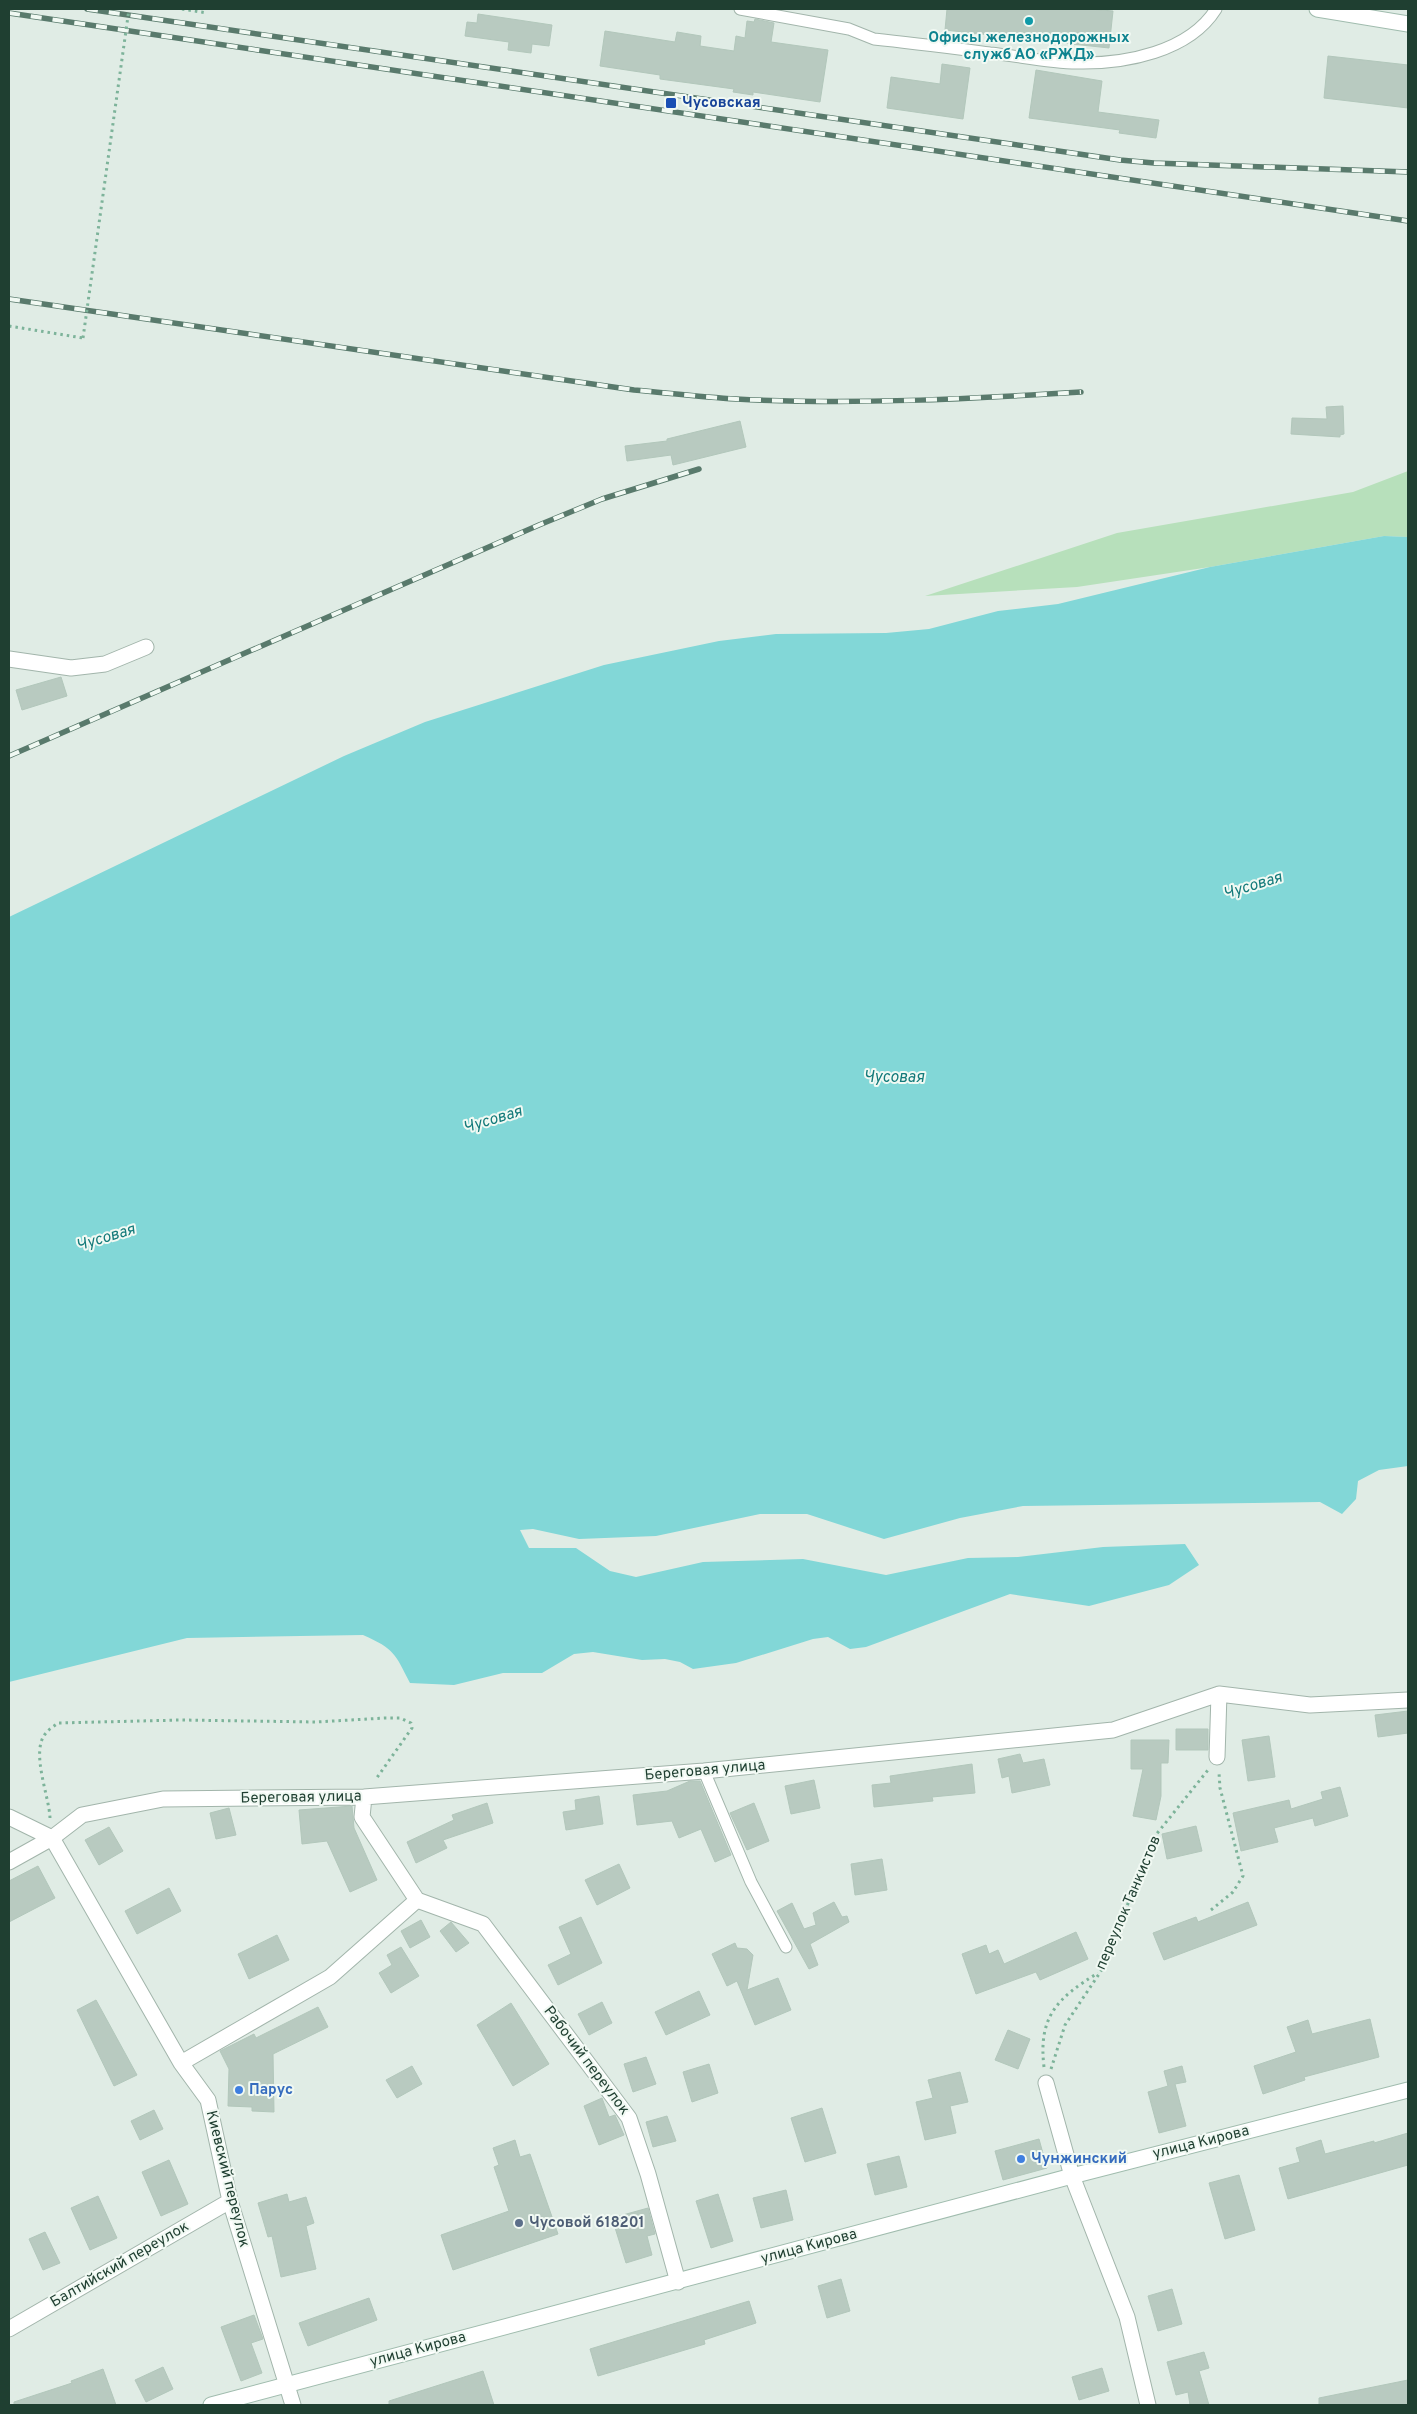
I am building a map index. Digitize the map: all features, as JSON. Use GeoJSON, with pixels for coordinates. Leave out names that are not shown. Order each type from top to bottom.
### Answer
{"type":"FeatureCollection","features":[{"type":"Feature","properties":{"kind":"street"},"geometry":{"type":"LineString","coordinates":[[1317,9],[1408,24]]}},
{"type":"Feature","properties":{"kind":"street"},"geometry":{"type":"LineString","coordinates":[[9,659],[71,668],[105,664],[146,647]]}},
{"type":"Feature","properties":{"kind":"street"},"geometry":{"type":"LineString","coordinates":[[1217,1757],[1219,1694]]}},
{"type":"Feature","properties":{"kind":"street","name":"Береговая улица"},"geometry":{"type":"LineString","coordinates":[[9,1862],[52,1838],[82,1815],[163,1799],[364,1797],[704,1772],[1113,1730],[1219,1694],[1310,1705],[1408,1700]]}},
{"type":"Feature","properties":{"kind":"street"},"geometry":{"type":"LineString","coordinates":[[181,2063],[330,1977],[417,1900],[362,1817],[364,1797]]}},
{"type":"Feature","properties":{"kind":"street"},"geometry":{"type":"LineString","coordinates":[[9,1817],[52,1838]]}},
{"type":"Feature","properties":{"kind":"street","name":"Киевский переулок"},"geometry":{"type":"LineString","coordinates":[[52,1838],[181,2063],[208,2100],[230,2202],[293,2405]]}},
{"type":"Feature","properties":{"kind":"street","name":"Рабочий переулок"},"geometry":{"type":"LineString","coordinates":[[417,1900],[483,1924],[629,2118],[648,2174],[678,2282]]}},
{"type":"Feature","properties":{"kind":"street"},"geometry":{"type":"LineString","coordinates":[[1046,2083],[1072,2176],[1127,2317],[1148,2405]]}},
{"type":"Feature","properties":{"kind":"street","name":"улица Кирова"},"geometry":{"type":"LineString","coordinates":[[211,2405],[1072,2176],[1408,2090]]}},
{"type":"Feature","properties":{"kind":"street","name":"Балтийский переулок"},"geometry":{"type":"LineString","coordinates":[[9,2329],[230,2202]]}},
{"type":"Feature","properties":{"kind":"lane"},"geometry":{"type":"LineString","coordinates":[[740,9],[849,29],[874,39],[1076,63],[1117,61],[1158,51],[1180,43],[1198,31],[1216,9]]}},
{"type":"Feature","properties":{"kind":"lane"},"geometry":{"type":"LineString","coordinates":[[704,1772],[750,1882],[786,1947]]}},
{"type":"Feature","properties":{"kind":"path"},"geometry":{"type":"LineString","coordinates":[[9,326],[83,338],[129,9]]}},
{"type":"Feature","properties":{"kind":"path"},"geometry":{"type":"LineString","coordinates":[[182,9],[207,13]]}},
{"type":"Feature","properties":{"kind":"path"},"geometry":{"type":"LineString","coordinates":[[52,1838],[49,1801],[38,1757],[44,1734],[58,1723],[181,1720],[316,1722],[386,1718],[400,1718],[411,1723],[412,1728],[364,1797]]}},
{"type":"Feature","properties":{"kind":"path"},"geometry":{"type":"LineString","coordinates":[[1211,1910],[1233,1892],[1243,1876],[1220,1788],[1217,1757]]}},
{"type":"Feature","properties":{"kind":"path","name":"переулок Танкистов"},"geometry":{"type":"LineString","coordinates":[[1046,2083],[1065,2025],[1101,1971],[1155,1836],[1217,1757]]}},
{"type":"Feature","properties":{"kind":"path"},"geometry":{"type":"LineString","coordinates":[[1046,2083],[1042,2046],[1044,2029],[1058,2004],[1077,1986],[1101,1971]]}},
{"type":"Feature","properties":{"kind":"green space"},"geometry":{"type":"Polygon","coordinates":[[[1408,471],[1408,537],[1384,536],[1210,567],[1077,587],[925,596],[1117,533],[1353,492],[1408,471]]]}},
{"type":"Feature","properties":{"kind":"water","name":"Чусовая"},"geometry":{"type":"Polygon","coordinates":[[[1384,536],[1408,537],[1408,1466],[1379,1470],[1358,1481],[1356,1499],[1342,1514],[1320,1502],[1023,1506],[960,1518],[884,1539],[807,1514],[760,1514],[656,1536],[579,1539],[533,1529],[520,1530],[529,1548],[576,1548],[610,1571],[636,1577],[703,1562],[803,1559],[886,1575],[968,1558],[1018,1557],[1103,1547],[1185,1544],[1199,1565],[1169,1585],[1089,1606],[1010,1594],[866,1647],[850,1649],[828,1637],[813,1639],[736,1663],[693,1669],[680,1662],[665,1659],[642,1660],[593,1652],[574,1654],[542,1673],[503,1673],[454,1685],[410,1683],[393,1653],[382,1644],[363,1635],[187,1638],[9,1682],[9,917],[344,756],[425,722],[604,665],[719,641],[776,634],[886,633],[929,629],[998,611],[1058,604],[1210,567],[1384,536]]]}},
{"type":"Feature","properties":{"kind":"building","name":"Офисы железнодорожных служб АО «РЖД»"},"geometry":{"type":"Polygon","coordinates":[[[947,9],[1090,9],[1113,11],[1109,48],[945,30],[947,9]]]}},
{"type":"Feature","properties":{"kind":"building"},"geometry":{"type":"Polygon","coordinates":[[[478,14],[552,25],[549,46],[532,44],[531,53],[508,50],[509,42],[465,36],[467,22],[477,23],[478,14]]]}},
{"type":"Feature","properties":{"kind":"building","name":"Чусовская"},"geometry":{"type":"Polygon","coordinates":[[[755,19],[774,23],[771,42],[828,50],[820,102],[753,92],[753,95],[733,92],[734,89],[660,79],[660,75],[600,66],[605,31],[675,42],[677,32],[701,36],[700,46],[734,51],[736,36],[745,38],[747,21],[754,22],[755,19]]]}},
{"type":"Feature","properties":{"kind":"building"},"geometry":{"type":"Polygon","coordinates":[[[1328,56],[1408,65],[1408,108],[1324,98],[1328,56]]]}},
{"type":"Feature","properties":{"kind":"building"},"geometry":{"type":"Polygon","coordinates":[[[942,64],[970,68],[963,119],[887,108],[891,77],[940,84],[942,64]]]}},
{"type":"Feature","properties":{"kind":"building"},"geometry":{"type":"Polygon","coordinates":[[[1036,70],[1102,81],[1098,112],[1159,120],[1156,138],[1119,133],[1120,130],[1029,118],[1036,70]]]}},
{"type":"Feature","properties":{"kind":"building"},"geometry":{"type":"Polygon","coordinates":[[[1343,406],[1344,434],[1340,435],[1340,437],[1291,434],[1292,418],[1327,419],[1326,407],[1343,406]]]}},
{"type":"Feature","properties":{"kind":"building"},"geometry":{"type":"Polygon","coordinates":[[[740,421],[746,447],[673,465],[671,455],[627,461],[625,446],[667,441],[667,439],[740,421]]]}},
{"type":"Feature","properties":{"kind":"building"},"geometry":{"type":"Polygon","coordinates":[[[61,677],[67,696],[22,710],[16,690],[61,677]]]}},
{"type":"Feature","properties":{"kind":"building"},"geometry":{"type":"Polygon","coordinates":[[[1408,1711],[1408,1733],[1378,1737],[1375,1715],[1408,1711]]]}},
{"type":"Feature","properties":{"kind":"building"},"geometry":{"type":"Polygon","coordinates":[[[1176,1729],[1208,1729],[1208,1750],[1176,1750],[1176,1729]]]}},
{"type":"Feature","properties":{"kind":"building"},"geometry":{"type":"Polygon","coordinates":[[[1269,1736],[1275,1777],[1248,1781],[1242,1740],[1269,1736]]]}},
{"type":"Feature","properties":{"kind":"building"},"geometry":{"type":"Polygon","coordinates":[[[1131,1740],[1169,1740],[1168,1763],[1161,1763],[1161,1796],[1156,1820],[1133,1816],[1143,1769],[1131,1769],[1131,1740]]]}},
{"type":"Feature","properties":{"kind":"building"},"geometry":{"type":"Polygon","coordinates":[[[1020,1754],[1023,1763],[1044,1759],[1050,1785],[1012,1793],[1009,1776],[1002,1778],[998,1759],[1020,1754]]]}},
{"type":"Feature","properties":{"kind":"building"},"geometry":{"type":"Polygon","coordinates":[[[972,1764],[975,1793],[932,1797],[933,1801],[874,1807],[872,1785],[891,1783],[890,1776],[972,1764]]]}},
{"type":"Feature","properties":{"kind":"building"},"geometry":{"type":"Polygon","coordinates":[[[814,1780],[820,1808],[791,1814],[785,1786],[814,1780]]]}},
{"type":"Feature","properties":{"kind":"building"},"geometry":{"type":"Polygon","coordinates":[[[690,1781],[700,1781],[731,1855],[715,1862],[701,1829],[679,1838],[672,1821],[637,1825],[633,1795],[667,1791],[690,1781]]]}},
{"type":"Feature","properties":{"kind":"building"},"geometry":{"type":"Polygon","coordinates":[[[1340,1787],[1348,1816],[1315,1826],[1313,1818],[1274,1828],[1278,1842],[1241,1851],[1233,1813],[1289,1800],[1291,1809],[1323,1799],[1321,1792],[1340,1787]]]}},
{"type":"Feature","properties":{"kind":"building"},"geometry":{"type":"Polygon","coordinates":[[[599,1796],[603,1824],[566,1830],[563,1812],[576,1810],[575,1800],[599,1796]]]}},
{"type":"Feature","properties":{"kind":"building"},"geometry":{"type":"Polygon","coordinates":[[[487,1803],[493,1823],[443,1840],[447,1848],[416,1863],[407,1842],[454,1820],[452,1815],[487,1803]]]}},
{"type":"Feature","properties":{"kind":"building"},"geometry":{"type":"Polygon","coordinates":[[[754,1803],[769,1841],[747,1850],[730,1813],[754,1803]]]}},
{"type":"Feature","properties":{"kind":"building"},"geometry":{"type":"Polygon","coordinates":[[[352,1806],[354,1828],[377,1880],[350,1892],[327,1841],[302,1844],[299,1810],[352,1806]]]}},
{"type":"Feature","properties":{"kind":"building"},"geometry":{"type":"Polygon","coordinates":[[[229,1808],[236,1835],[216,1839],[210,1813],[229,1808]]]}},
{"type":"Feature","properties":{"kind":"building"},"geometry":{"type":"Polygon","coordinates":[[[1196,1826],[1202,1851],[1167,1859],[1162,1834],[1196,1826]]]}},
{"type":"Feature","properties":{"kind":"building"},"geometry":{"type":"Polygon","coordinates":[[[109,1827],[123,1851],[99,1865],[85,1840],[109,1827]]]}},
{"type":"Feature","properties":{"kind":"building"},"geometry":{"type":"Polygon","coordinates":[[[882,1859],[887,1890],[855,1895],[851,1864],[882,1859]]]}},
{"type":"Feature","properties":{"kind":"building"},"geometry":{"type":"Polygon","coordinates":[[[619,1864],[630,1888],[597,1905],[585,1880],[619,1864]]]}},
{"type":"Feature","properties":{"kind":"building"},"geometry":{"type":"Polygon","coordinates":[[[38,1866],[55,1898],[9,1922],[9,1881],[38,1866]]]}},
{"type":"Feature","properties":{"kind":"building"},"geometry":{"type":"Polygon","coordinates":[[[169,1888],[181,1911],[137,1934],[125,1911],[169,1888]]]}},
{"type":"Feature","properties":{"kind":"building"},"geometry":{"type":"Polygon","coordinates":[[[834,1902],[842,1917],[847,1916],[849,1922],[810,1944],[818,1965],[809,1969],[777,1911],[792,1903],[804,1929],[816,1925],[813,1913],[834,1902]]]}},
{"type":"Feature","properties":{"kind":"building"},"geometry":{"type":"Polygon","coordinates":[[[1248,1902],[1257,1925],[1164,1960],[1153,1933],[1196,1917],[1198,1922],[1248,1902]]]}},
{"type":"Feature","properties":{"kind":"building"},"geometry":{"type":"Polygon","coordinates":[[[581,1917],[602,1963],[558,1985],[548,1965],[571,1954],[559,1927],[581,1917]]]}},
{"type":"Feature","properties":{"kind":"building"},"geometry":{"type":"Polygon","coordinates":[[[421,1920],[430,1937],[410,1948],[401,1931],[421,1920]]]}},
{"type":"Feature","properties":{"kind":"building"},"geometry":{"type":"Polygon","coordinates":[[[451,1922],[469,1943],[456,1952],[440,1931],[451,1922]]]}},
{"type":"Feature","properties":{"kind":"building"},"geometry":{"type":"Polygon","coordinates":[[[1076,1932],[1088,1959],[1040,1980],[1036,1972],[976,1994],[962,1954],[986,1945],[989,1954],[998,1950],[1004,1964],[1076,1932]]]}},
{"type":"Feature","properties":{"kind":"building"},"geometry":{"type":"Polygon","coordinates":[[[277,1935],[289,1960],[249,1979],[238,1954],[277,1935]]]}},
{"type":"Feature","properties":{"kind":"building"},"geometry":{"type":"Polygon","coordinates":[[[735,1943],[737,1948],[747,1949],[753,1955],[747,1990],[778,1978],[791,2010],[755,2025],[737,1981],[727,1986],[712,1954],[735,1943]]]}},
{"type":"Feature","properties":{"kind":"building"},"geometry":{"type":"Polygon","coordinates":[[[401,1947],[419,1976],[391,1993],[379,1973],[392,1965],[387,1955],[401,1947]]]}},
{"type":"Feature","properties":{"kind":"building"},"geometry":{"type":"Polygon","coordinates":[[[699,1991],[710,2015],[666,2035],[655,2012],[699,1991]]]}},
{"type":"Feature","properties":{"kind":"building"},"geometry":{"type":"Polygon","coordinates":[[[96,2000],[137,2075],[114,2086],[77,2010],[96,2000]]]}},
{"type":"Feature","properties":{"kind":"building"},"geometry":{"type":"Polygon","coordinates":[[[602,2002],[612,2023],[589,2035],[578,2014],[602,2002]]]}},
{"type":"Feature","properties":{"kind":"building"},"geometry":{"type":"Polygon","coordinates":[[[511,2003],[549,2064],[513,2086],[477,2025],[511,2003]]]}},
{"type":"Feature","properties":{"kind":"building"},"geometry":{"type":"Polygon","coordinates":[[[318,2007],[328,2027],[273,2054],[274,2112],[252,2111],[252,2107],[228,2106],[229,2069],[220,2051],[254,2034],[256,2038],[318,2007]]]}},
{"type":"Feature","properties":{"kind":"building"},"geometry":{"type":"Polygon","coordinates":[[[1370,2019],[1379,2057],[1304,2077],[1305,2080],[1263,2094],[1254,2066],[1296,2052],[1287,2027],[1308,2020],[1312,2034],[1370,2019]]]}},
{"type":"Feature","properties":{"kind":"building"},"geometry":{"type":"Polygon","coordinates":[[[1008,2030],[1030,2039],[1018,2069],[995,2060],[1008,2030]]]}},
{"type":"Feature","properties":{"kind":"building"},"geometry":{"type":"Polygon","coordinates":[[[646,2057],[656,2084],[633,2092],[624,2064],[646,2057]]]}},
{"type":"Feature","properties":{"kind":"building"},"geometry":{"type":"Polygon","coordinates":[[[709,2064],[718,2093],[692,2102],[683,2072],[709,2064]]]}},
{"type":"Feature","properties":{"kind":"building"},"geometry":{"type":"Polygon","coordinates":[[[412,2066],[422,2084],[397,2098],[386,2080],[412,2066]]]}},
{"type":"Feature","properties":{"kind":"building"},"geometry":{"type":"Polygon","coordinates":[[[1182,2066],[1186,2082],[1175,2084],[1186,2126],[1159,2133],[1148,2092],[1168,2086],[1164,2071],[1182,2066]]]}},
{"type":"Feature","properties":{"kind":"building"},"geometry":{"type":"Polygon","coordinates":[[[960,2072],[968,2102],[950,2106],[956,2133],[925,2140],[916,2102],[933,2098],[928,2080],[960,2072]]]}},
{"type":"Feature","properties":{"kind":"building"},"geometry":{"type":"Polygon","coordinates":[[[602,2098],[609,2117],[615,2115],[624,2135],[599,2145],[584,2106],[602,2098]]]}},
{"type":"Feature","properties":{"kind":"building"},"geometry":{"type":"Polygon","coordinates":[[[822,2108],[836,2153],[805,2162],[791,2118],[822,2108]]]}},
{"type":"Feature","properties":{"kind":"building"},"geometry":{"type":"Polygon","coordinates":[[[154,2110],[163,2129],[140,2140],[131,2121],[154,2110]]]}},
{"type":"Feature","properties":{"kind":"building"},"geometry":{"type":"Polygon","coordinates":[[[667,2116],[676,2141],[653,2147],[646,2122],[667,2116]]]}},
{"type":"Feature","properties":{"kind":"building"},"geometry":{"type":"Polygon","coordinates":[[[1408,2133],[1408,2165],[1288,2199],[1279,2168],[1300,2162],[1296,2148],[1321,2140],[1325,2154],[1408,2133]]]}},
{"type":"Feature","properties":{"kind":"building","name":"Чунжинский"},"geometry":{"type":"Polygon","coordinates":[[[1039,2139],[1047,2168],[1003,2180],[995,2151],[1039,2139]]]}},
{"type":"Feature","properties":{"kind":"building"},"geometry":{"type":"Polygon","coordinates":[[[515,2140],[520,2157],[530,2154],[558,2234],[453,2270],[441,2235],[509,2211],[494,2167],[499,2165],[493,2148],[515,2140]]]}},
{"type":"Feature","properties":{"kind":"building"},"geometry":{"type":"Polygon","coordinates":[[[899,2156],[907,2187],[875,2195],[867,2164],[899,2156]]]}},
{"type":"Feature","properties":{"kind":"building"},"geometry":{"type":"Polygon","coordinates":[[[169,2160],[188,2204],[161,2216],[142,2172],[169,2160]]]}},
{"type":"Feature","properties":{"kind":"building"},"geometry":{"type":"Polygon","coordinates":[[[1239,2175],[1255,2230],[1225,2239],[1209,2183],[1239,2175]]]}},
{"type":"Feature","properties":{"kind":"building"},"geometry":{"type":"Polygon","coordinates":[[[786,2190],[793,2220],[761,2228],[753,2198],[786,2190]]]}},
{"type":"Feature","properties":{"kind":"building"},"geometry":{"type":"Polygon","coordinates":[[[287,2194],[289,2202],[306,2197],[314,2223],[306,2226],[316,2269],[281,2277],[272,2236],[268,2237],[258,2203],[287,2194]]]}},
{"type":"Feature","properties":{"kind":"building"},"geometry":{"type":"Polygon","coordinates":[[[718,2194],[733,2241],[711,2248],[696,2201],[718,2194]]]}},
{"type":"Feature","properties":{"kind":"building"},"geometry":{"type":"Polygon","coordinates":[[[98,2196],[117,2238],[90,2250],[71,2208],[98,2196]]]}},
{"type":"Feature","properties":{"kind":"building"},"geometry":{"type":"Polygon","coordinates":[[[648,2208],[655,2234],[647,2236],[652,2255],[626,2263],[612,2218],[648,2208]]]}},
{"type":"Feature","properties":{"kind":"building"},"geometry":{"type":"Polygon","coordinates":[[[45,2232],[60,2263],[43,2270],[29,2239],[45,2232]]]}},
{"type":"Feature","properties":{"kind":"building"},"geometry":{"type":"Polygon","coordinates":[[[841,2279],[850,2311],[827,2318],[818,2286],[841,2279]]]}},
{"type":"Feature","properties":{"kind":"building"},"geometry":{"type":"Polygon","coordinates":[[[1172,2289],[1182,2324],[1158,2331],[1148,2296],[1172,2289]]]}},
{"type":"Feature","properties":{"kind":"building"},"geometry":{"type":"Polygon","coordinates":[[[369,2298],[377,2320],[308,2346],[299,2323],[369,2298]]]}},
{"type":"Feature","properties":{"kind":"building"},"geometry":{"type":"Polygon","coordinates":[[[749,2301],[756,2323],[704,2340],[705,2344],[598,2376],[590,2349],[749,2301]]]}},
{"type":"Feature","properties":{"kind":"building"},"geometry":{"type":"Polygon","coordinates":[[[254,2315],[263,2339],[251,2343],[262,2373],[241,2381],[221,2327],[254,2315]]]}},
{"type":"Feature","properties":{"kind":"building"},"geometry":{"type":"Polygon","coordinates":[[[1204,2352],[1209,2368],[1199,2371],[1209,2405],[1190,2405],[1188,2392],[1176,2395],[1167,2362],[1204,2352]]]}},
{"type":"Feature","properties":{"kind":"building"},"geometry":{"type":"Polygon","coordinates":[[[163,2367],[173,2389],[146,2402],[135,2380],[163,2367]]]}},
{"type":"Feature","properties":{"kind":"building"},"geometry":{"type":"Polygon","coordinates":[[[1102,2368],[1109,2391],[1079,2400],[1072,2377],[1102,2368]]]}},
{"type":"Feature","properties":{"kind":"building"},"geometry":{"type":"Polygon","coordinates":[[[103,2369],[116,2405],[14,2405],[14,2402],[72,2383],[71,2381],[103,2369]]]}},
{"type":"Feature","properties":{"kind":"building"},"geometry":{"type":"Polygon","coordinates":[[[483,2371],[494,2405],[389,2405],[389,2401],[483,2371]]]}},
{"type":"Feature","properties":{"kind":"building"},"geometry":{"type":"Polygon","coordinates":[[[1408,2380],[1408,2405],[1319,2405],[1319,2398],[1408,2380]]]}},
{"type":"Feature","properties":{"kind":"railway"},"geometry":{"type":"LineString","coordinates":[[87,9],[1120,160],[1154,163],[1408,172]]}},
{"type":"Feature","properties":{"kind":"railway"},"geometry":{"type":"LineString","coordinates":[[9,13],[1408,221]]}},
{"type":"Feature","properties":{"kind":"railway"},"geometry":{"type":"LineString","coordinates":[[9,299],[634,390],[710,397],[779,401],[866,401],[952,399],[1081,392]]}},
{"type":"Feature","properties":{"kind":"railway"},"geometry":{"type":"LineString","coordinates":[[9,756],[539,525],[602,499],[699,469]]}},
{"type":"Feature","properties":{"kind":"place","name":"Офисы железнодорожных служб АО «РЖД»"},"geometry":{"type":"Point","coordinates":[1029,21]}},
{"type":"Feature","properties":{"kind":"place","name":"Чусовская"},"geometry":{"type":"Point","coordinates":[671,103]}},
{"type":"Feature","properties":{"kind":"place","name":"Парус"},"geometry":{"type":"Point","coordinates":[239,2090]}},
{"type":"Feature","properties":{"kind":"place","name":"Чунжинский"},"geometry":{"type":"Point","coordinates":[1021,2159]}},
{"type":"Feature","properties":{"kind":"place","name":"Чусовой 618201"},"geometry":{"type":"Point","coordinates":[519,2223]}}]}
